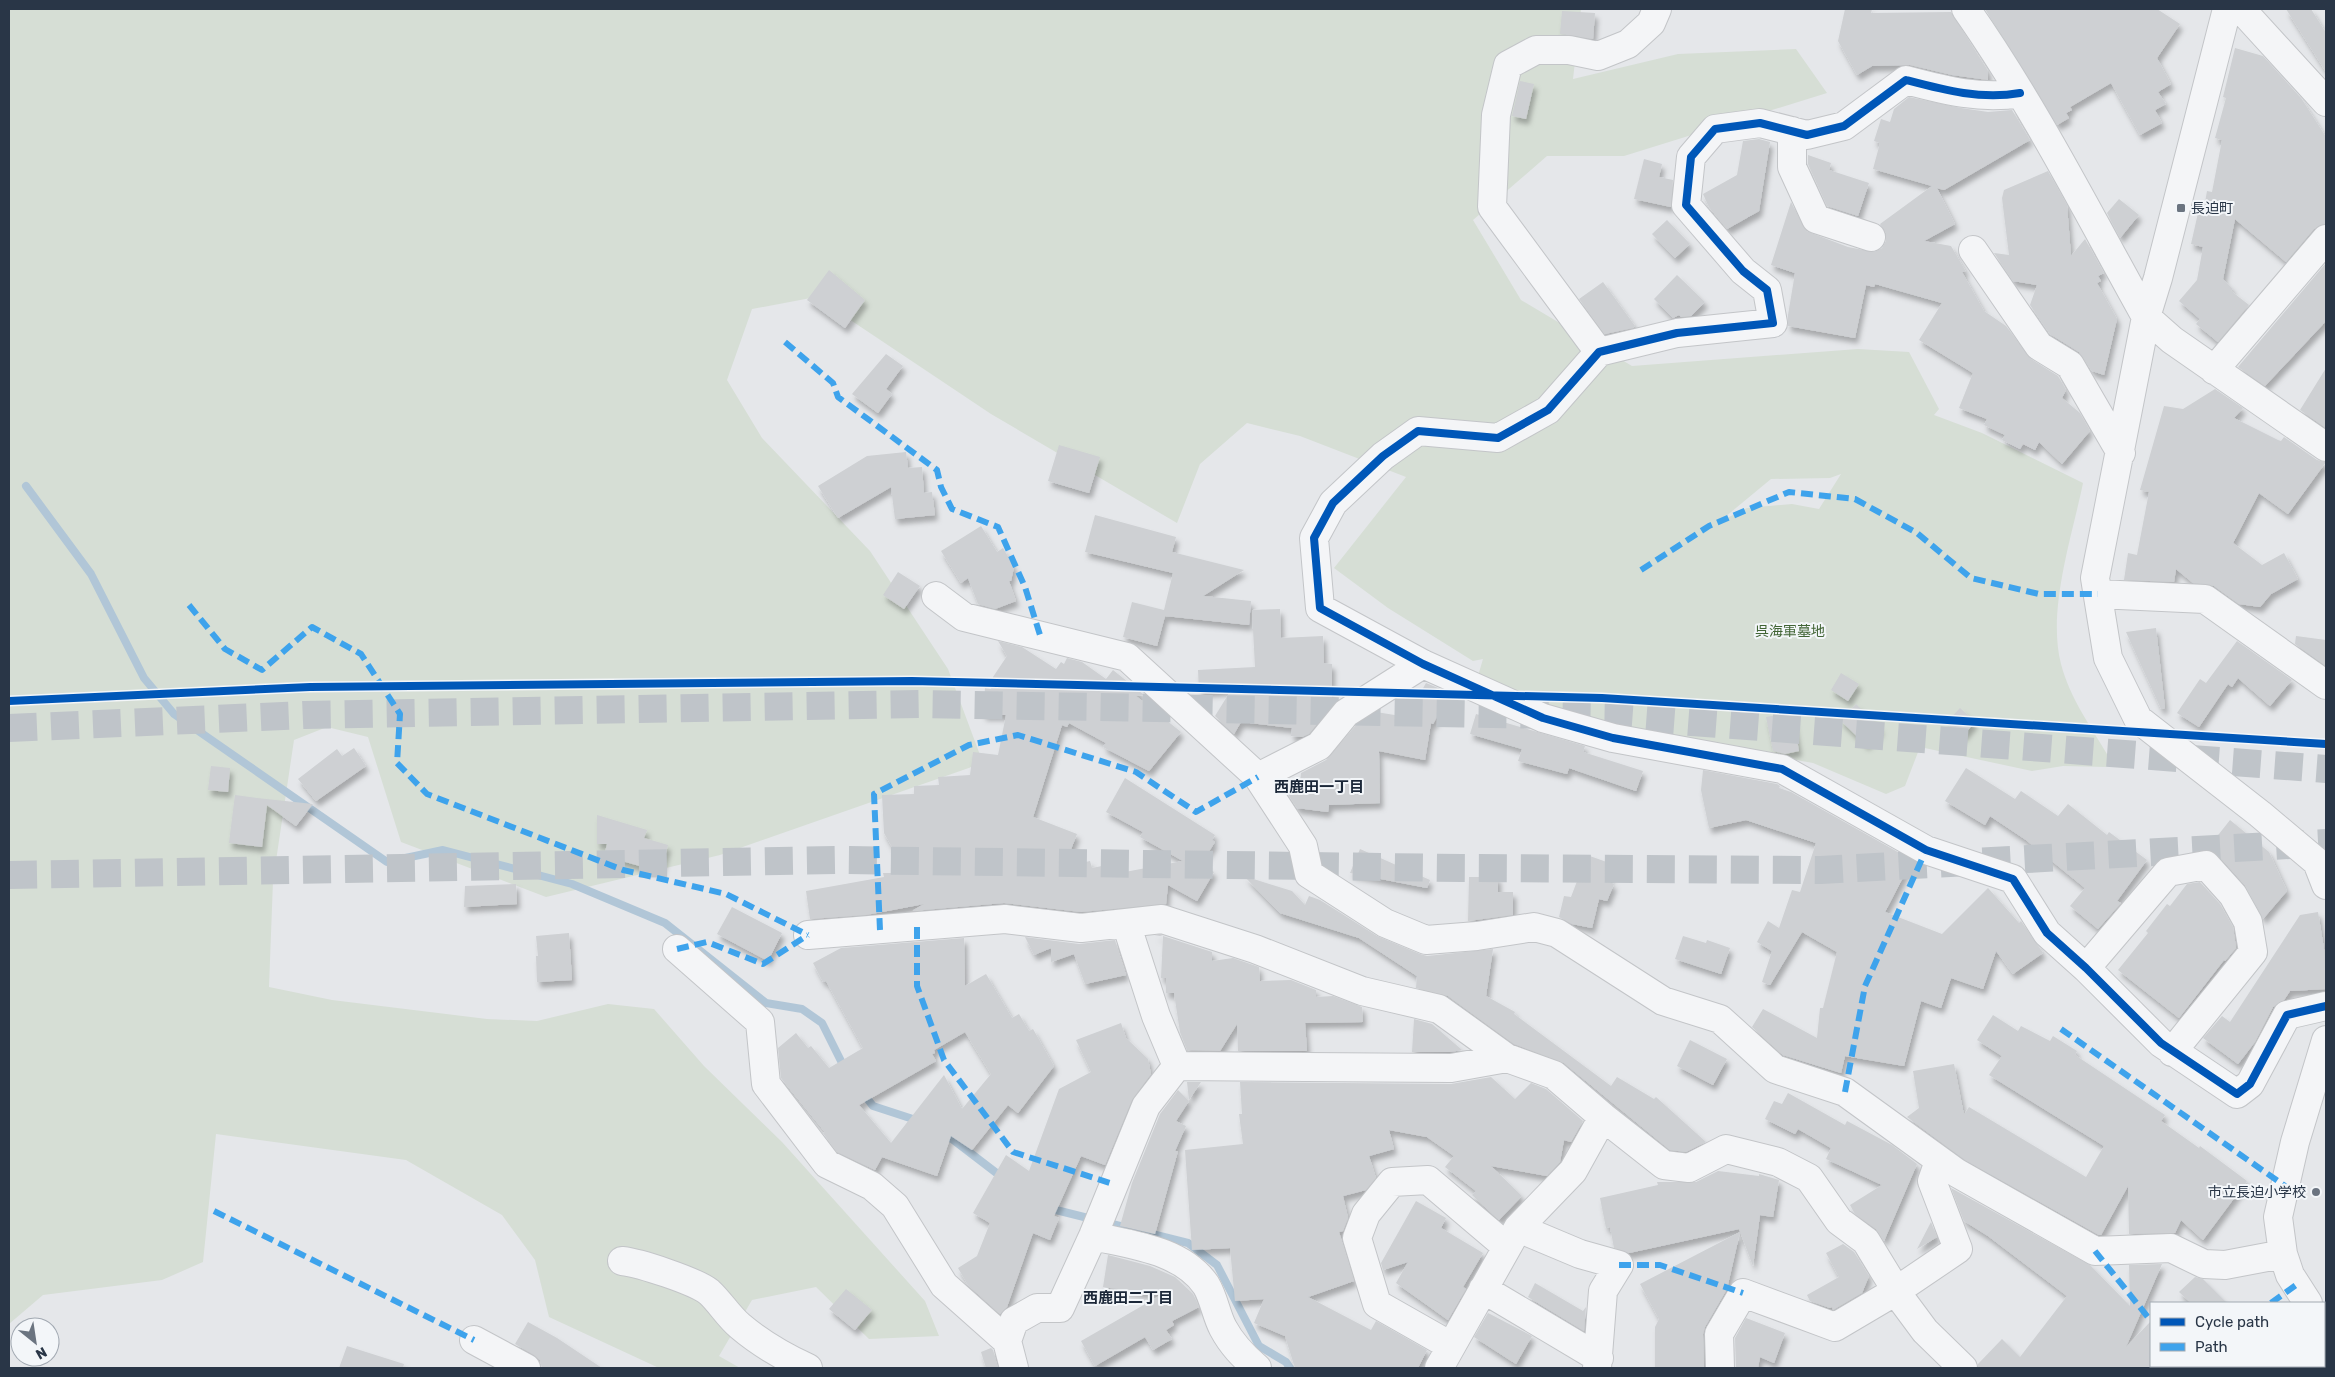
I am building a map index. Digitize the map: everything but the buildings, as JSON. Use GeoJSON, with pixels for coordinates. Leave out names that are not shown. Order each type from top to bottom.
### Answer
{"type":"FeatureCollection","features":[{"type":"Feature","properties":{"kind":"street"},"geometry":{"type":"LineString","coordinates":[[1599,352],[1523,252],[1492,207],[1496,115],[1508,65],[1536,50],[1569,50],[1598,56],[1628,44],[1651,23],[1657,9]]}},
{"type":"Feature","properties":{"kind":"street"},"geometry":{"type":"LineString","coordinates":[[1966,9],[1994,48],[2146,317],[2172,340],[2326,447]]}},
{"type":"Feature","properties":{"kind":"street"},"geometry":{"type":"LineString","coordinates":[[2227,9],[2158,278],[2146,317],[2096,578],[2108,658],[2138,719],[2260,814],[2317,862],[2326,885]]}},
{"type":"Feature","properties":{"kind":"street"},"geometry":{"type":"LineString","coordinates":[[2241,9],[2321,88]]}},
{"type":"Feature","properties":{"kind":"street"},"geometry":{"type":"LineString","coordinates":[[2020,93],[1999,97],[1958,93],[1906,80],[1844,126],[1807,135],[1760,123],[1715,129],[1691,157],[1686,204],[1743,270],[1767,290],[1773,323],[1677,333],[1599,352],[1548,410],[1498,438],[1418,432],[1383,456],[1333,503],[1314,538],[1320,608],[1423,664],[1544,718],[1613,738],[1782,769],[1926,850],[2013,879],[2047,933],[2086,968],[2172,1052],[2237,1094],[2250,1084],[2287,1015],[2326,1006]]}},
{"type":"Feature","properties":{"kind":"street"},"geometry":{"type":"LineString","coordinates":[[1792,131],[1792,167],[1816,219],[1871,237]]}},
{"type":"Feature","properties":{"kind":"street"},"geometry":{"type":"LineString","coordinates":[[2214,370],[2326,238]]}},
{"type":"Feature","properties":{"kind":"street"},"geometry":{"type":"LineString","coordinates":[[1973,250],[2039,346],[2070,365],[2121,453]]}},
{"type":"Feature","properties":{"kind":"street"},"geometry":{"type":"LineString","coordinates":[[2098,594],[2205,599],[2326,686]]}},
{"type":"Feature","properties":{"kind":"street"},"geometry":{"type":"LineString","coordinates":[[936,596],[964,617],[1127,657],[1258,777],[1303,846],[1309,874],[1385,923],[1426,940],[1477,936],[1534,928],[1557,933],[1663,1001],[1720,1019],[1775,1070],[1846,1092],[1939,1161],[2095,1251],[2171,1248],[2204,1264],[2224,1265],[2282,1254]]}},
{"type":"Feature","properties":{"kind":"street"},"geometry":{"type":"LineString","coordinates":[[1258,777],[1319,746],[1346,712],[1423,664]]}},
{"type":"Feature","properties":{"kind":"street"},"geometry":{"type":"LineString","coordinates":[[2086,968],[2168,872],[2206,865],[2233,895],[2248,922],[2253,952],[2172,1052]]}},
{"type":"Feature","properties":{"kind":"street"},"geometry":{"type":"LineString","coordinates":[[808,935],[1005,919],[1081,928],[1162,919],[1255,949],[1362,991],[1439,1009],[1507,1058],[1554,1075],[1664,1166],[1689,1168],[1726,1149],[1778,1162],[1809,1178],[1839,1221],[1866,1241],[1896,1290],[1925,1331],[1963,1368]]}},
{"type":"Feature","properties":{"kind":"street"},"geometry":{"type":"LineString","coordinates":[[1126,923],[1156,1016],[1177,1066]]}},
{"type":"Feature","properties":{"kind":"street"},"geometry":{"type":"LineString","coordinates":[[677,949],[760,1022],[766,1084],[827,1164],[872,1186],[895,1206],[944,1285],[1007,1342],[1014,1368]]}},
{"type":"Feature","properties":{"kind":"street"},"geometry":{"type":"LineString","coordinates":[[2307,1302],[2290,1275],[2282,1254],[2278,1217],[2295,1142],[2326,1040]]}},
{"type":"Feature","properties":{"kind":"street"},"geometry":{"type":"LineString","coordinates":[[1177,1066],[1451,1068],[1507,1058]]}},
{"type":"Feature","properties":{"kind":"street"},"geometry":{"type":"LineString","coordinates":[[1007,1342],[1014,1321],[1036,1308],[1060,1308],[1094,1236],[1146,1106],[1177,1066]]}},
{"type":"Feature","properties":{"kind":"street"},"geometry":{"type":"LineString","coordinates":[[1483,1290],[1598,1363],[1603,1291],[1620,1265],[1512,1238],[1428,1180],[1392,1182],[1366,1214],[1357,1238],[1377,1304],[1445,1357],[1512,1238],[1573,1171],[1603,1117]]}},
{"type":"Feature","properties":{"kind":"street"},"geometry":{"type":"LineString","coordinates":[[1720,1368],[1719,1334],[1743,1293],[1835,1328],[1958,1249],[1932,1181],[1939,1161]]}},
{"type":"Feature","properties":{"kind":"street"},"geometry":{"type":"LineString","coordinates":[[1094,1236],[1163,1252],[1194,1270],[1207,1287],[1223,1328],[1238,1351],[1258,1368]]}},
{"type":"Feature","properties":{"kind":"street"},"geometry":{"type":"LineString","coordinates":[[622,1261],[636,1262],[708,1291],[740,1326],[784,1357],[808,1368]]}},
{"type":"Feature","properties":{"kind":"street"},"geometry":{"type":"LineString","coordinates":[[474,1340],[526,1368]]}},
{"type":"Feature","properties":{"kind":"green space","name":"呉海軍墓地"},"geometry":{"type":"Polygon","coordinates":[[[9,9],[1581,9],[1573,79],[1678,54],[1796,49],[1827,93],[1624,156],[1547,156],[1473,220],[1521,300],[1632,366],[1858,349],[1909,352],[1939,409],[1934,415],[1982,433],[2083,483],[2059,597],[2057,643],[2061,664],[2070,689],[2110,759],[2106,767],[2063,766],[2032,771],[1920,747],[1905,786],[1886,794],[1813,763],[1576,720],[1478,676],[1483,659],[1473,661],[1388,608],[1334,568],[1406,477],[1300,436],[1247,423],[1200,464],[1177,523],[991,414],[816,297],[752,309],[727,380],[762,438],[870,551],[948,669],[983,763],[720,855],[546,897],[401,842],[368,737],[327,727],[294,740],[273,881],[269,987],[332,1000],[487,1019],[537,1021],[608,1004],[654,1009],[704,1066],[782,1142],[925,1301],[939,1336],[869,1339],[816,1287],[752,1300],[719,1356],[740,1368],[659,1368],[549,1317],[535,1260],[502,1215],[406,1160],[216,1134],[203,1262],[162,1280],[43,1295],[17,1317],[10,1317],[10,1323],[9,9]],[[1841,474],[1830,478],[1771,479],[1719,522],[1747,508],[1792,504],[1819,509],[1841,474]]]}},
{"type":"Feature","properties":{"kind":"waterway"},"geometry":{"type":"LineString","coordinates":[[26,486],[91,574],[144,678],[174,714],[387,862],[443,850],[572,884],[665,923],[766,1003],[802,1009],[822,1023],[845,1069]]}},
{"type":"Feature","properties":{"kind":"waterway"},"geometry":{"type":"LineString","coordinates":[[862,1092],[873,1106],[919,1121]]}},
{"type":"Feature","properties":{"kind":"waterway"},"geometry":{"type":"LineString","coordinates":[[943,1132],[1003,1178]]}},
{"type":"Feature","properties":{"kind":"waterway"},"geometry":{"type":"LineString","coordinates":[[1048,1208],[1188,1243],[1217,1265],[1259,1346],[1286,1362],[1290,1368]]}},
{"type":"Feature","properties":{"kind":"tunnel"},"geometry":{"type":"LineString","coordinates":[[9,728],[305,715],[922,704],[1612,716],[2326,769]]}},
{"type":"Feature","properties":{"kind":"tunnel"},"geometry":{"type":"LineString","coordinates":[[9,875],[840,860],[1462,868],[1821,870],[2326,843]]}},
{"type":"Feature","properties":{"kind":"marked path"},"geometry":{"type":"LineString","coordinates":[[785,342],[833,383],[838,397],[937,470],[941,487],[952,509],[998,527],[1025,587],[1040,635]]}},
{"type":"Feature","properties":{"kind":"marked path"},"geometry":{"type":"LineString","coordinates":[[1641,570],[1709,526],[1789,492],[1855,499],[1917,533],[1971,578],[2039,594],[2098,594]]}},
{"type":"Feature","properties":{"kind":"marked path"},"geometry":{"type":"LineString","coordinates":[[189,605],[225,649],[262,670],[312,627],[361,654],[400,714],[397,763],[427,794],[623,870],[726,894],[808,935]]}},
{"type":"Feature","properties":{"kind":"marked path"},"geometry":{"type":"LineString","coordinates":[[880,930],[874,794],[969,745],[1018,735],[1136,772],[1196,812],[1258,777]]}},
{"type":"Feature","properties":{"kind":"marked path"},"geometry":{"type":"LineString","coordinates":[[1845,1092],[1865,986],[1926,850]]}},
{"type":"Feature","properties":{"kind":"marked path"},"geometry":{"type":"LineString","coordinates":[[917,927],[917,986],[944,1060],[1013,1152],[1113,1184]]}},
{"type":"Feature","properties":{"kind":"marked path"},"geometry":{"type":"LineString","coordinates":[[677,949],[707,942],[763,964],[808,935]]}},
{"type":"Feature","properties":{"kind":"marked path"},"geometry":{"type":"LineString","coordinates":[[2061,1029],[2285,1186]]}},
{"type":"Feature","properties":{"kind":"marked path"},"geometry":{"type":"LineString","coordinates":[[214,1211],[474,1340]]}},
{"type":"Feature","properties":{"kind":"marked path"},"geometry":{"type":"LineString","coordinates":[[2095,1251],[2150,1320]]}},
{"type":"Feature","properties":{"kind":"marked path"},"geometry":{"type":"LineString","coordinates":[[1619,1265],[1660,1265],[1743,1293]]}},
{"type":"Feature","properties":{"kind":"marked path"},"geometry":{"type":"LineString","coordinates":[[2272,1302],[2296,1285]]}},
{"type":"Feature","properties":{"kind":"cycle path"},"geometry":{"type":"LineString","coordinates":[[2020,93],[1977,95],[1906,80],[1844,126],[1807,135],[1760,123],[1715,129],[1691,157],[1686,205],[1743,271],[1767,290],[1773,323],[1677,333],[1599,352],[1548,410],[1498,438],[1418,431],[1383,456],[1333,503],[1314,538],[1320,608],[1423,664],[1543,718],[1613,738],[1782,769],[1926,850],[2013,879],[2047,933],[2086,968],[2161,1043],[2237,1094],[2250,1084],[2287,1015],[2326,1006]]}},
{"type":"Feature","properties":{"kind":"cycle path"},"geometry":{"type":"LineString","coordinates":[[9,701],[310,687],[912,681],[1602,698],[2326,744]]}},
{"type":"Feature","properties":{"kind":"place","name":"長迫町"},"geometry":{"type":"Point","coordinates":[2181,208]}},
{"type":"Feature","properties":{"kind":"place","name":"市立長迫小学校"},"geometry":{"type":"Point","coordinates":[2316,1192]}},
{"type":"Feature","properties":{"kind":"district","name":"西鹿田一丁目"},"geometry":{"type":"Point","coordinates":[1319,787]}},
{"type":"Feature","properties":{"kind":"district","name":"西鹿田二丁目"},"geometry":{"type":"Point","coordinates":[1128,1298]}}]}
